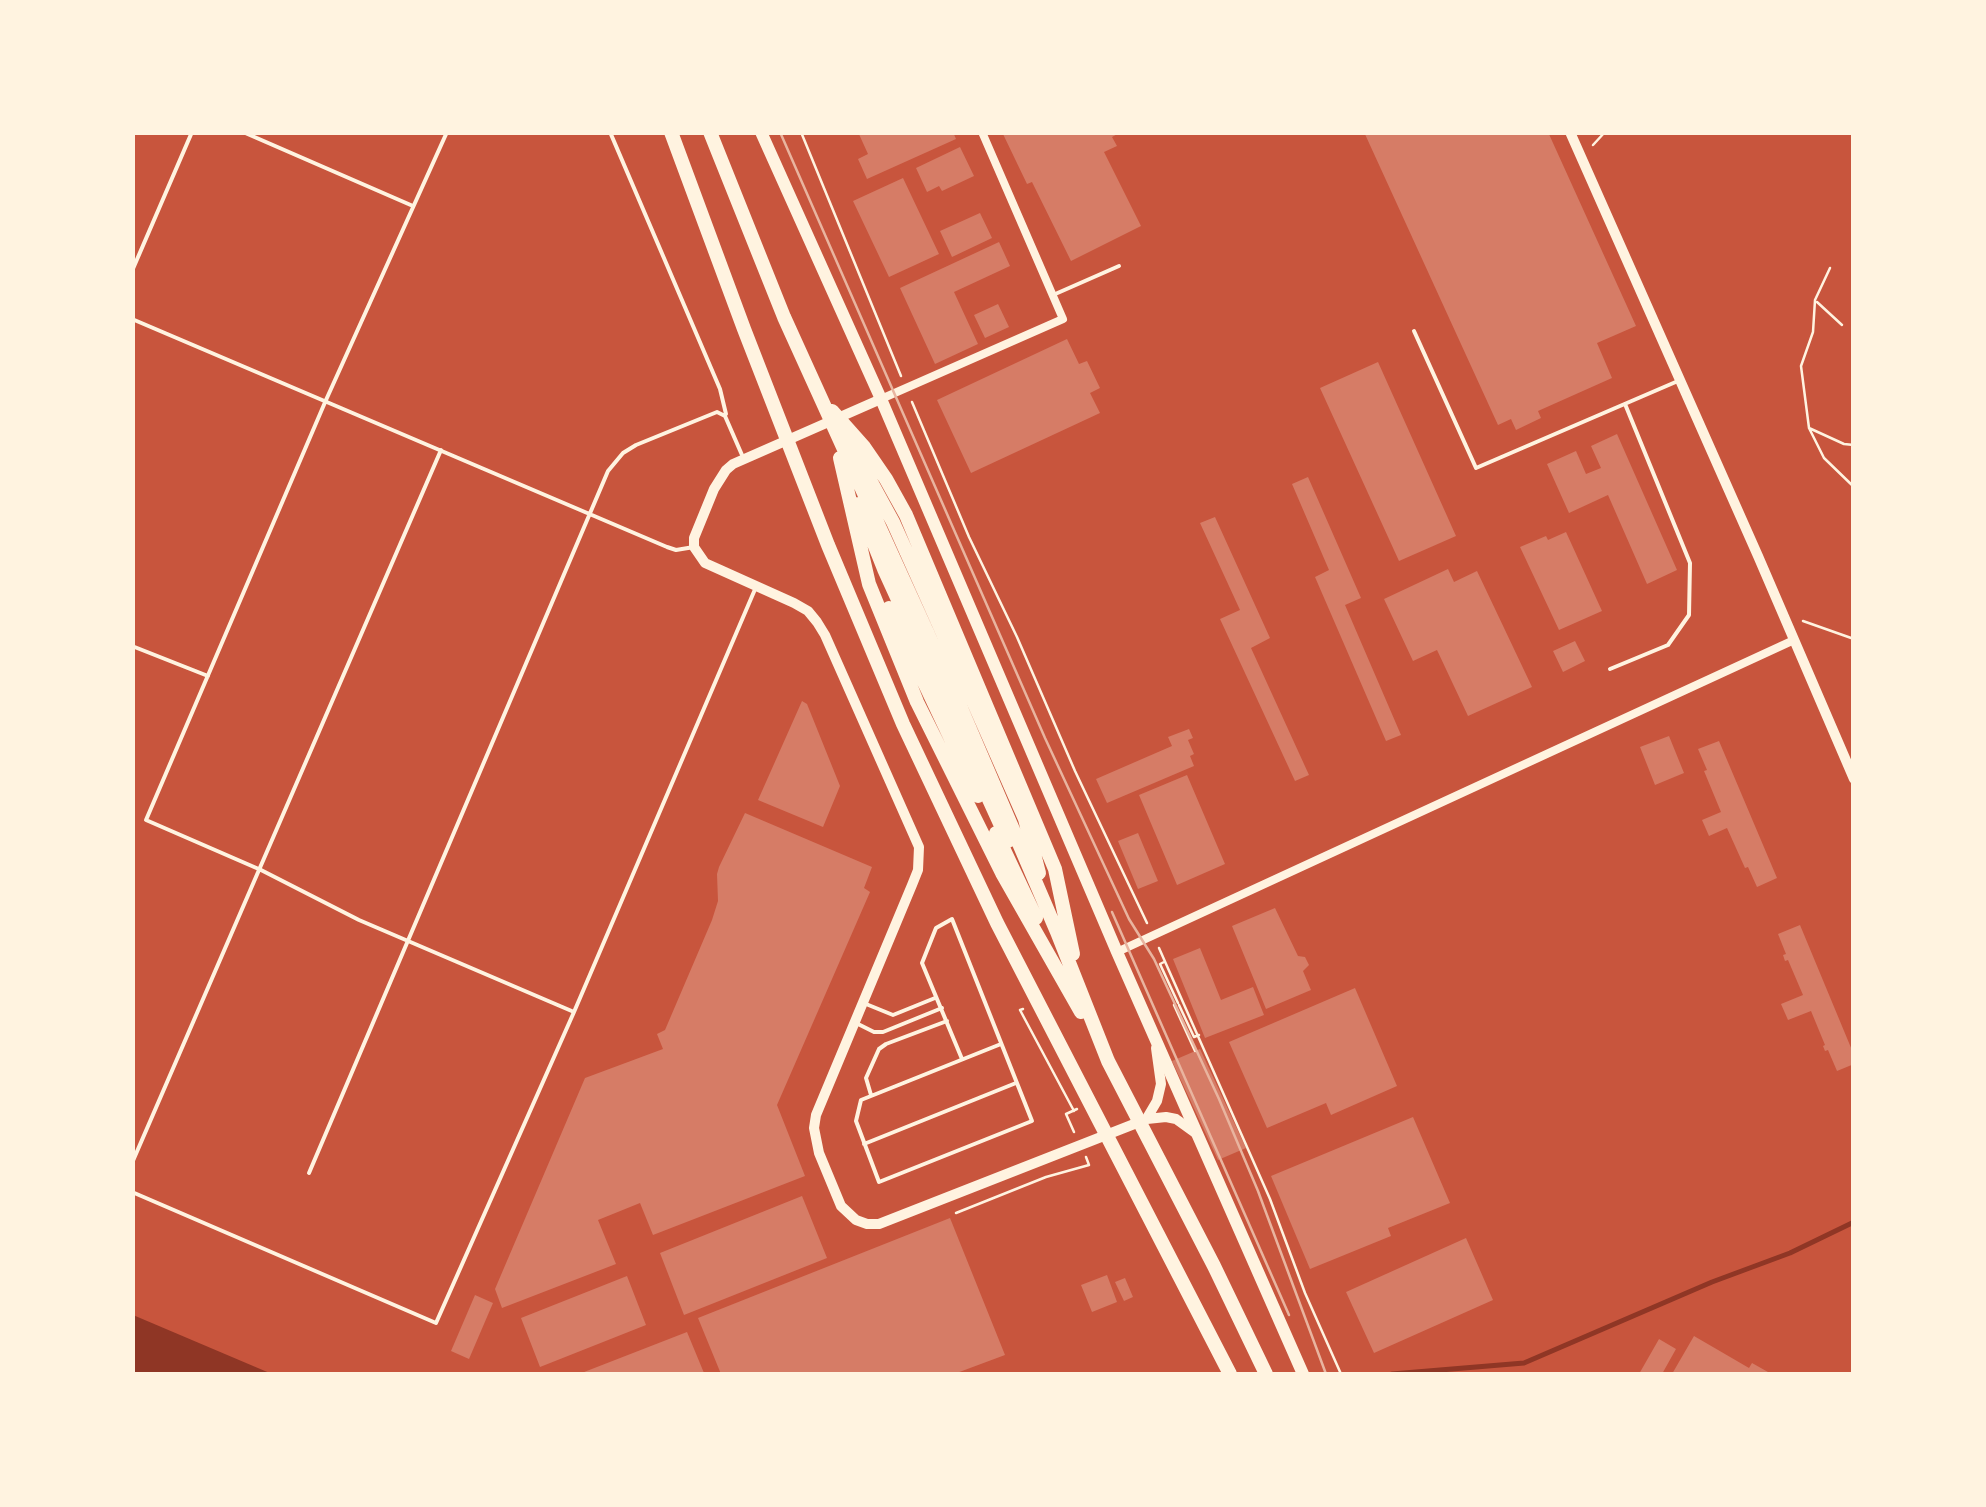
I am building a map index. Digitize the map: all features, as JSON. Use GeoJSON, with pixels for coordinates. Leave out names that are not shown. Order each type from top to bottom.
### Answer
{"type":"FeatureCollection","features":[{"type":"Feature","properties":{"kind":"highway"},"geometry":{"type":"LineString","coordinates":[[670,132],[786,439],[905,725],[1022,976],[1227,1374]]}},
{"type":"Feature","properties":{"kind":"highway"},"geometry":{"type":"LineString","coordinates":[[670,132],[800,473],[903,724],[997,923],[1227,1374]]}},
{"type":"Feature","properties":{"kind":"highway"},"geometry":{"type":"LineString","coordinates":[[710,132],[884,569],[1016,861],[1054,926]]}},
{"type":"Feature","properties":{"kind":"highway"},"geometry":{"type":"LineString","coordinates":[[761,132],[881,399],[1117,952],[1303,1374]]}},
{"type":"Feature","properties":{"kind":"highway"},"geometry":{"type":"LineString","coordinates":[[792,336],[951,685],[1108,1061],[1266,1374]]}},
{"type":"Feature","properties":{"kind":"highway"},"geometry":{"type":"LineString","coordinates":[[807,371],[872,480],[1025,819],[1054,926]]}},
{"type":"Feature","properties":{"kind":"highway"},"geometry":{"type":"LineString","coordinates":[[832,410],[864,447],[906,515],[968,656],[1055,869],[1082,1004]]}},
{"type":"Feature","properties":{"kind":"highway"},"geometry":{"type":"LineString","coordinates":[[840,458],[870,584],[917,702],[1002,873],[1082,1004]]}},
{"type":"Feature","properties":{"kind":"street"},"geometry":{"type":"LineString","coordinates":[[982,132],[1063,319],[744,458],[720,477],[696,529],[694,547],[704,563],[808,611],[825,635],[919,847],[918,870],[819,1103],[814,1128],[819,1153],[841,1206],[866,1224],[891,1221],[1146,1119],[1176,1119],[1200,1138]]}},
{"type":"Feature","properties":{"kind":"street"},"geometry":{"type":"LineString","coordinates":[[1570,132],[1854,779]]}},
{"type":"Feature","properties":{"kind":"street"},"geometry":{"type":"LineString","coordinates":[[1117,952],[1794,640]]}},
{"type":"Feature","properties":{"kind":"street"},"geometry":{"type":"LineString","coordinates":[[1146,1119],[1157,1101],[1161,1084],[1154,1033]]}},
{"type":"Feature","properties":{"kind":"lane"},"geometry":{"type":"LineString","coordinates":[[132,271],[192,132]]}},
{"type":"Feature","properties":{"kind":"lane"},"geometry":{"type":"LineString","coordinates":[[243,132],[414,206]]}},
{"type":"Feature","properties":{"kind":"lane"},"geometry":{"type":"LineString","coordinates":[[446,132],[146,820],[261,870],[359,920],[574,1012]]}},
{"type":"Feature","properties":{"kind":"lane"},"geometry":{"type":"LineString","coordinates":[[610,132],[720,389],[728,421]]}},
{"type":"Feature","properties":{"kind":"lane"},"geometry":{"type":"LineString","coordinates":[[1053,295],[1119,266]]}},
{"type":"Feature","properties":{"kind":"lane"},"geometry":{"type":"LineString","coordinates":[[132,318],[667,547],[694,547]]}},
{"type":"Feature","properties":{"kind":"lane"},"geometry":{"type":"LineString","coordinates":[[1414,331],[1476,468],[1678,381]]}},
{"type":"Feature","properties":{"kind":"lane"},"geometry":{"type":"LineString","coordinates":[[1610,670],[1668,645],[1689,615],[1690,563],[1625,404]]}},
{"type":"Feature","properties":{"kind":"lane"},"geometry":{"type":"LineString","coordinates":[[309,1173],[608,471],[630,448],[717,412],[728,421],[744,458]]}},
{"type":"Feature","properties":{"kind":"lane"},"geometry":{"type":"LineString","coordinates":[[132,1162],[441,450]]}},
{"type":"Feature","properties":{"kind":"lane"},"geometry":{"type":"LineString","coordinates":[[132,1192],[436,1323],[756,587]]}},
{"type":"Feature","properties":{"kind":"lane"},"geometry":{"type":"LineString","coordinates":[[132,646],[208,676]]}},
{"type":"Feature","properties":{"kind":"lane"},"geometry":{"type":"LineString","coordinates":[[962,1059],[922,959],[936,928],[952,920],[1032,1121],[879,1182],[856,1118],[860,1102],[1001,1044]]}},
{"type":"Feature","properties":{"kind":"lane"},"geometry":{"type":"LineString","coordinates":[[862,1002],[894,1015],[935,998]]}},
{"type":"Feature","properties":{"kind":"lane"},"geometry":{"type":"LineString","coordinates":[[853,1023],[884,1032],[942,1008]]}},
{"type":"Feature","properties":{"kind":"lane"},"geometry":{"type":"LineString","coordinates":[[872,1095],[866,1078],[879,1049],[947,1020]]}},
{"type":"Feature","properties":{"kind":"lane"},"geometry":{"type":"LineString","coordinates":[[864,1144],[1016,1083]]}},
{"type":"Feature","properties":{"kind":"path"},"geometry":{"type":"LineString","coordinates":[[801,132],[969,536],[1199,1035],[1341,1374]]}},
{"type":"Feature","properties":{"kind":"path"},"geometry":{"type":"LineString","coordinates":[[1581,156],[1604,132]]}},
{"type":"Feature","properties":{"kind":"path"},"geometry":{"type":"LineString","coordinates":[[1830,268],[1815,300],[1813,332],[1800,366],[1809,428],[1824,458],[1854,487]]}},
{"type":"Feature","properties":{"kind":"path"},"geometry":{"type":"LineString","coordinates":[[1815,300],[1842,325]]}},
{"type":"Feature","properties":{"kind":"path"},"geometry":{"type":"LineString","coordinates":[[1809,428],[1854,445]]}},
{"type":"Feature","properties":{"kind":"path"},"geometry":{"type":"LineString","coordinates":[[1783,614],[1854,640]]}},
{"type":"Feature","properties":{"kind":"path"},"geometry":{"type":"LineString","coordinates":[[1165,962],[1160,964],[1178,1004],[1194,1037],[1199,1035]]}},
{"type":"Feature","properties":{"kind":"path"},"geometry":{"type":"LineString","coordinates":[[1178,1004],[1174,1006],[1195,1051]]}},
{"type":"Feature","properties":{"kind":"path"},"geometry":{"type":"LineString","coordinates":[[956,1214],[1046,1177],[1084,1166]]}},
{"type":"Feature","properties":{"kind":"shaded area"},"geometry":{"type":"Polygon","coordinates":[[[133,1315],[272,1374],[133,1374],[133,1315]]]}},
{"type":"Feature","properties":{"kind":"building"},"geometry":{"type":"Polygon","coordinates":[[[858,132],[953,132],[956,139],[867,179],[858,159],[868,154],[858,132]]]}},
{"type":"Feature","properties":{"kind":"building"},"geometry":{"type":"Polygon","coordinates":[[[1121,132],[1112,137],[1117,146],[1104,152],[1141,226],[1071,261],[1032,182],[1027,184],[1003,134],[1121,132]]]}},
{"type":"Feature","properties":{"kind":"building"},"geometry":{"type":"Polygon","coordinates":[[[1364,132],[1548,132],[1636,326],[1597,343],[1612,378],[1538,411],[1541,418],[1516,430],[1511,419],[1498,425],[1364,132]]]}},
{"type":"Feature","properties":{"kind":"building"},"geometry":{"type":"Polygon","coordinates":[[[960,147],[974,176],[942,191],[939,186],[927,192],[916,168],[960,147]]]}},
{"type":"Feature","properties":{"kind":"building"},"geometry":{"type":"Polygon","coordinates":[[[903,178],[939,254],[889,277],[853,201],[903,178]]]}},
{"type":"Feature","properties":{"kind":"building"},"geometry":{"type":"Polygon","coordinates":[[[980,213],[992,238],[952,257],[940,231],[980,213]]]}},
{"type":"Feature","properties":{"kind":"building"},"geometry":{"type":"Polygon","coordinates":[[[999,242],[1010,266],[954,292],[978,344],[935,364],[900,288],[999,242]]]}},
{"type":"Feature","properties":{"kind":"building"},"geometry":{"type":"Polygon","coordinates":[[[998,304],[1009,327],[985,338],[974,315],[998,304]]]}},
{"type":"Feature","properties":{"kind":"building"},"geometry":{"type":"Polygon","coordinates":[[[1067,339],[1079,364],[1087,361],[1100,388],[1090,393],[1100,413],[971,473],[937,400],[1067,339]]]}},
{"type":"Feature","properties":{"kind":"building"},"geometry":{"type":"Polygon","coordinates":[[[1378,362],[1456,536],[1399,561],[1320,388],[1378,362]]]}},
{"type":"Feature","properties":{"kind":"building"},"geometry":{"type":"Polygon","coordinates":[[[1617,434],[1677,570],[1647,584],[1608,495],[1569,513],[1547,464],[1576,451],[1586,474],[1601,468],[1591,446],[1617,434]]]}},
{"type":"Feature","properties":{"kind":"building"},"geometry":{"type":"Polygon","coordinates":[[[1308,477],[1361,598],[1345,605],[1401,735],[1386,741],[1315,577],[1329,570],[1292,484],[1308,477]]]}},
{"type":"Feature","properties":{"kind":"building"},"geometry":{"type":"Polygon","coordinates":[[[1215,517],[1270,638],[1251,648],[1309,775],[1295,781],[1220,619],[1240,610],[1200,523],[1215,517]]]}},
{"type":"Feature","properties":{"kind":"building"},"geometry":{"type":"Polygon","coordinates":[[[1566,532],[1602,611],[1559,630],[1520,547],[1566,532]]]}},
{"type":"Feature","properties":{"kind":"building"},"geometry":{"type":"Polygon","coordinates":[[[1448,569],[1454,582],[1477,571],[1532,687],[1468,716],[1437,650],[1413,661],[1384,599],[1448,569]]]}},
{"type":"Feature","properties":{"kind":"building"},"geometry":{"type":"Polygon","coordinates":[[[1575,641],[1585,661],[1563,672],[1553,651],[1575,641]]]}},
{"type":"Feature","properties":{"kind":"building"},"geometry":{"type":"Polygon","coordinates":[[[802,701],[807,704],[840,786],[823,827],[758,800],[802,701]]]}},
{"type":"Feature","properties":{"kind":"building"},"geometry":{"type":"Polygon","coordinates":[[[1189,729],[1194,766],[1107,803],[1096,779],[1172,746],[1168,737],[1189,729]]]}},
{"type":"Feature","properties":{"kind":"building"},"geometry":{"type":"Polygon","coordinates":[[[1669,736],[1684,773],[1655,785],[1640,747],[1669,736]]]}},
{"type":"Feature","properties":{"kind":"building"},"geometry":{"type":"Polygon","coordinates":[[[1719,741],[1777,878],[1757,887],[1727,828],[1709,836],[1702,820],[1721,812],[1698,749],[1719,741]]]}},
{"type":"Feature","properties":{"kind":"building"},"geometry":{"type":"Polygon","coordinates":[[[1187,775],[1225,864],[1177,885],[1139,795],[1187,775]]]}},
{"type":"Feature","properties":{"kind":"building"},"geometry":{"type":"Polygon","coordinates":[[[745,813],[872,867],[864,888],[870,892],[777,1105],[805,1176],[653,1235],[640,1203],[598,1220],[616,1264],[502,1308],[495,1289],[585,1078],[663,1049],[657,1034],[665,1030],[712,920],[718,901],[719,867],[745,813]]]}},
{"type":"Feature","properties":{"kind":"building"},"geometry":{"type":"Polygon","coordinates":[[[1138,833],[1158,881],[1138,889],[1118,841],[1138,833]]]}},
{"type":"Feature","properties":{"kind":"building"},"geometry":{"type":"Polygon","coordinates":[[[1275,908],[1298,956],[1305,957],[1309,965],[1303,971],[1311,990],[1266,1009],[1232,926],[1275,908]]]}},
{"type":"Feature","properties":{"kind":"building"},"geometry":{"type":"Polygon","coordinates":[[[1800,925],[1854,1055],[1854,1064],[1837,1071],[1828,1050],[1825,1051],[1811,1011],[1788,1020],[1781,1004],[1803,995],[1788,960],[1785,961],[1778,934],[1800,925]]]}},
{"type":"Feature","properties":{"kind":"building"},"geometry":{"type":"Polygon","coordinates":[[[1200,948],[1221,1000],[1253,987],[1264,1015],[1205,1038],[1173,959],[1200,948]]]}},
{"type":"Feature","properties":{"kind":"building"},"geometry":{"type":"Polygon","coordinates":[[[1355,988],[1397,1086],[1331,1115],[1326,1103],[1267,1128],[1229,1042],[1355,988]]]}},
{"type":"Feature","properties":{"kind":"building"},"geometry":{"type":"Polygon","coordinates":[[[1200,1049],[1246,1148],[1218,1160],[1172,1061],[1200,1049]]]}},
{"type":"Feature","properties":{"kind":"building"},"geometry":{"type":"Polygon","coordinates":[[[1413,1117],[1450,1203],[1388,1228],[1391,1236],[1310,1269],[1271,1176],[1413,1117]]]}},
{"type":"Feature","properties":{"kind":"building"},"geometry":{"type":"Polygon","coordinates":[[[802,1196],[827,1258],[684,1315],[660,1253],[802,1196]]]}},
{"type":"Feature","properties":{"kind":"building"},"geometry":{"type":"Polygon","coordinates":[[[950,1218],[1005,1355],[954,1374],[721,1374],[698,1318],[950,1218]]]}},
{"type":"Feature","properties":{"kind":"building"},"geometry":{"type":"Polygon","coordinates":[[[1466,1238],[1493,1300],[1374,1353],[1346,1292],[1466,1238]]]}},
{"type":"Feature","properties":{"kind":"building"},"geometry":{"type":"Polygon","coordinates":[[[1107,1275],[1117,1302],[1092,1312],[1081,1285],[1107,1275]]]}},
{"type":"Feature","properties":{"kind":"building"},"geometry":{"type":"Polygon","coordinates":[[[627,1276],[646,1325],[540,1367],[521,1318],[627,1276]]]}},
{"type":"Feature","properties":{"kind":"building"},"geometry":{"type":"Polygon","coordinates":[[[1125,1278],[1133,1297],[1124,1301],[1115,1282],[1125,1278]]]}},
{"type":"Feature","properties":{"kind":"building"},"geometry":{"type":"Polygon","coordinates":[[[475,1295],[493,1303],[469,1359],[451,1351],[475,1295]]]}},
{"type":"Feature","properties":{"kind":"building"},"geometry":{"type":"Polygon","coordinates":[[[687,1332],[704,1373],[579,1374],[687,1332]]]}},
{"type":"Feature","properties":{"kind":"building"},"geometry":{"type":"Polygon","coordinates":[[[1694,1336],[1749,1368],[1752,1363],[1767,1374],[1672,1374],[1694,1336]]]}},
{"type":"Feature","properties":{"kind":"building"},"geometry":{"type":"Polygon","coordinates":[[[1659,1339],[1676,1349],[1662,1374],[1639,1374],[1659,1339]]]}},
{"type":"Feature","properties":{"kind":"waterway"},"geometry":{"type":"LineString","coordinates":[[1392,1374],[1524,1363],[1712,1282],[1790,1253],[1854,1222]]}},
{"type":"Feature","properties":{"kind":"tram line"},"geometry":{"type":"LineString","coordinates":[[780,132],[1045,738],[1219,1099],[1326,1374]]}},
{"type":"Feature","properties":{"kind":"tram line"},"geometry":{"type":"LineString","coordinates":[[1112,912],[1289,1315]]}}]}
